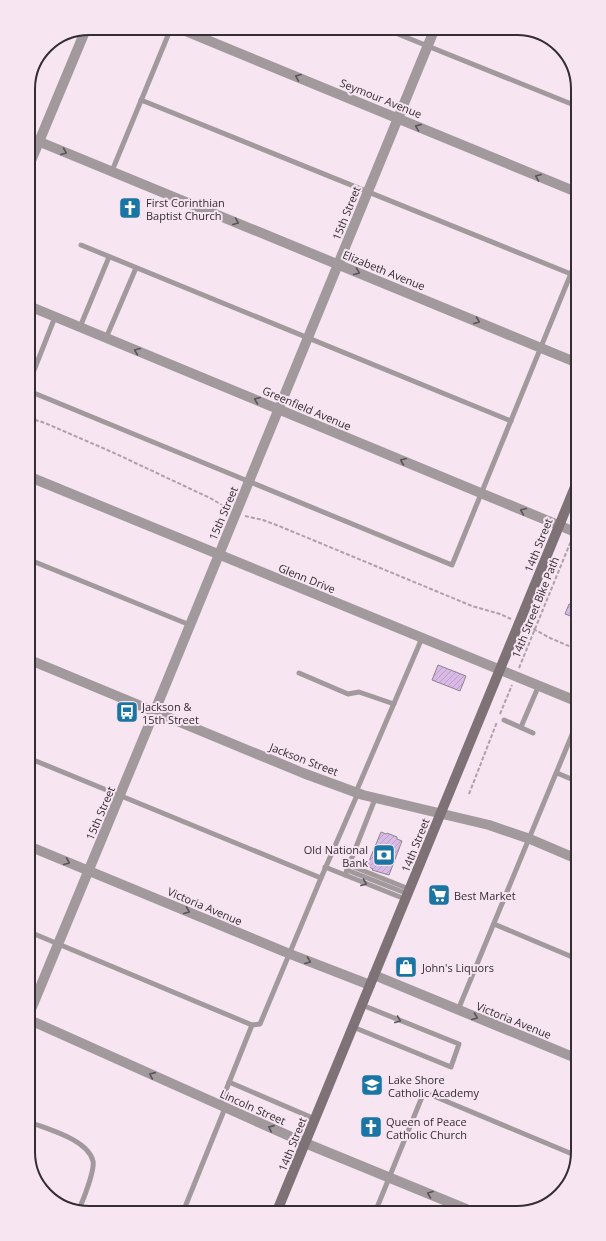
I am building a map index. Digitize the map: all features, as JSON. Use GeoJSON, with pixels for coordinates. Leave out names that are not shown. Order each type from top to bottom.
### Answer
{"type":"FeatureCollection","features":[{"type":"Feature","properties":{"kind":"street"},"geometry":{"type":"LineString","coordinates":[[35,152],[84,35]]}},
{"type":"Feature","properties":{"kind":"street","name":"Seymour Avenue"},"geometry":{"type":"LineString","coordinates":[[195,35],[571,190]]}},
{"type":"Feature","properties":{"kind":"street","name":"15th Street"},"geometry":{"type":"LineString","coordinates":[[35,1000],[432,35]]}},
{"type":"Feature","properties":{"kind":"street","name":"Elizabeth Avenue"},"geometry":{"type":"LineString","coordinates":[[35,139],[571,360]]}},
{"type":"Feature","properties":{"kind":"street","name":"Greenfield Avenue"},"geometry":{"type":"LineString","coordinates":[[35,309],[571,530]]}},
{"type":"Feature","properties":{"kind":"street","name":"Glenn Drive"},"geometry":{"type":"LineString","coordinates":[[35,479],[571,698]]}},
{"type":"Feature","properties":{"kind":"street","name":"14th Street"},"geometry":{"type":"LineString","coordinates":[[279,1206],[571,497]]}},
{"type":"Feature","properties":{"kind":"street","name":"Jackson Street"},"geometry":{"type":"LineString","coordinates":[[35,662],[303,773],[375,798],[488,824],[530,839],[571,856]]}},
{"type":"Feature","properties":{"kind":"street","name":"Victoria Avenue"},"geometry":{"type":"LineString","coordinates":[[35,849],[290,954],[370,985]]}},
{"type":"Feature","properties":{"kind":"street","name":"Victoria Avenue"},"geometry":{"type":"LineString","coordinates":[[374,975],[571,1056]]}},
{"type":"Feature","properties":{"kind":"street","name":"Lincoln Street"},"geometry":{"type":"LineString","coordinates":[[35,1022],[305,1143],[459,1206]]}},
{"type":"Feature","properties":{"kind":"lane"},"geometry":{"type":"LineString","coordinates":[[112,171],[168,35]]}},
{"type":"Feature","properties":{"kind":"lane"},"geometry":{"type":"LineString","coordinates":[[400,35],[571,105]]}},
{"type":"Feature","properties":{"kind":"lane"},"geometry":{"type":"LineString","coordinates":[[35,393],[452,565],[571,274],[141,100]]}},
{"type":"Feature","properties":{"kind":"lane"},"geometry":{"type":"LineString","coordinates":[[81,245],[511,421]]}},
{"type":"Feature","properties":{"kind":"lane"},"geometry":{"type":"LineString","coordinates":[[80,327],[109,257]]}},
{"type":"Feature","properties":{"kind":"lane"},"geometry":{"type":"LineString","coordinates":[[106,338],[136,268]]}},
{"type":"Feature","properties":{"kind":"lane"},"geometry":{"type":"LineString","coordinates":[[35,368],[55,317]]}},
{"type":"Feature","properties":{"kind":"lane"},"geometry":{"type":"LineString","coordinates":[[35,562],[190,625]]}},
{"type":"Feature","properties":{"kind":"lane"},"geometry":{"type":"LineString","coordinates":[[35,934],[252,1025],[260,1024],[422,638]]}},
{"type":"Feature","properties":{"kind":"lane"},"geometry":{"type":"LineString","coordinates":[[299,673],[348,694],[359,692],[394,704]]}},
{"type":"Feature","properties":{"kind":"lane"},"geometry":{"type":"LineString","coordinates":[[521,728],[539,685]]}},
{"type":"Feature","properties":{"kind":"lane"},"geometry":{"type":"LineString","coordinates":[[504,720],[533,733]]}},
{"type":"Feature","properties":{"kind":"lane"},"geometry":{"type":"LineString","coordinates":[[458,1010],[571,738]]}},
{"type":"Feature","properties":{"kind":"lane"},"geometry":{"type":"LineString","coordinates":[[35,761],[320,878]]}},
{"type":"Feature","properties":{"kind":"lane"},"geometry":{"type":"LineString","coordinates":[[557,773],[571,779]]}},
{"type":"Feature","properties":{"kind":"lane"},"geometry":{"type":"LineString","coordinates":[[347,870],[375,798]]}},
{"type":"Feature","properties":{"kind":"lane"},"geometry":{"type":"LineString","coordinates":[[325,867],[347,870],[408,894]]}},
{"type":"Feature","properties":{"kind":"lane"},"geometry":{"type":"LineString","coordinates":[[347,870],[408,894]]}},
{"type":"Feature","properties":{"kind":"lane"},"geometry":{"type":"LineString","coordinates":[[494,924],[571,956]]}},
{"type":"Feature","properties":{"kind":"lane"},"geometry":{"type":"LineString","coordinates":[[353,1027],[450,1066],[459,1044],[362,1005]]}},
{"type":"Feature","properties":{"kind":"lane"},"geometry":{"type":"LineString","coordinates":[[185,1206],[222,1106],[229,1082],[252,1025]]}},
{"type":"Feature","properties":{"kind":"lane"},"geometry":{"type":"LineString","coordinates":[[229,1082],[315,1119]]}},
{"type":"Feature","properties":{"kind":"lane"},"geometry":{"type":"LineString","coordinates":[[378,1206],[424,1092],[571,1153]]}},
{"type":"Feature","properties":{"kind":"lane"},"geometry":{"type":"LineString","coordinates":[[35,1124],[72,1139],[83,1145],[89,1152],[93,1161],[92,1173],[80,1205]]}},
{"type":"Feature","properties":{"kind":"path"},"geometry":{"type":"LineString","coordinates":[[35,420],[112,452],[210,498],[226,508]]}},
{"type":"Feature","properties":{"kind":"path"},"geometry":{"type":"LineString","coordinates":[[245,516],[263,520],[279,526],[472,606],[509,618]]}},
{"type":"Feature","properties":{"kind":"path","name":"14th Street Bike Path"},"geometry":{"type":"LineString","coordinates":[[519,668],[571,542]]}},
{"type":"Feature","properties":{"kind":"path"},"geometry":{"type":"LineString","coordinates":[[531,627],[550,638],[571,647]]}},
{"type":"Feature","properties":{"kind":"path"},"geometry":{"type":"LineString","coordinates":[[469,794],[513,683]]}},
{"type":"Feature","properties":{"kind":"building"},"geometry":{"type":"Polygon","coordinates":[[[569,604],[571,605],[571,616],[565,614],[569,604]]]}},
{"type":"Feature","properties":{"kind":"building"},"geometry":{"type":"Polygon","coordinates":[[[438,665],[466,676],[460,691],[432,680],[438,665]]]}},
{"type":"Feature","properties":{"kind":"building","name":"Old National Bank"},"geometry":{"type":"Polygon","coordinates":[[[381,832],[397,837],[397,839],[402,841],[389,875],[372,870],[373,869],[367,866],[381,832]]]}},
{"type":"Feature","properties":{"kind":"place","name":"First Corinthian Baptist Church"},"geometry":{"type":"Point","coordinates":[130,208]}},
{"type":"Feature","properties":{"kind":"place","name":"Jackson & 15th Street"},"geometry":{"type":"Point","coordinates":[127,712]}},
{"type":"Feature","properties":{"kind":"place","name":"Old National Bank"},"geometry":{"type":"Point","coordinates":[384,855]}},
{"type":"Feature","properties":{"kind":"place","name":"Best Market"},"geometry":{"type":"Point","coordinates":[439,895]}},
{"type":"Feature","properties":{"kind":"place","name":"John's Liquors"},"geometry":{"type":"Point","coordinates":[406,967]}},
{"type":"Feature","properties":{"kind":"place","name":"Lake Shore Catholic Academy"},"geometry":{"type":"Point","coordinates":[372,1085]}},
{"type":"Feature","properties":{"kind":"place","name":"Queen of Peace Catholic Church"},"geometry":{"type":"Point","coordinates":[371,1127]}}]}
